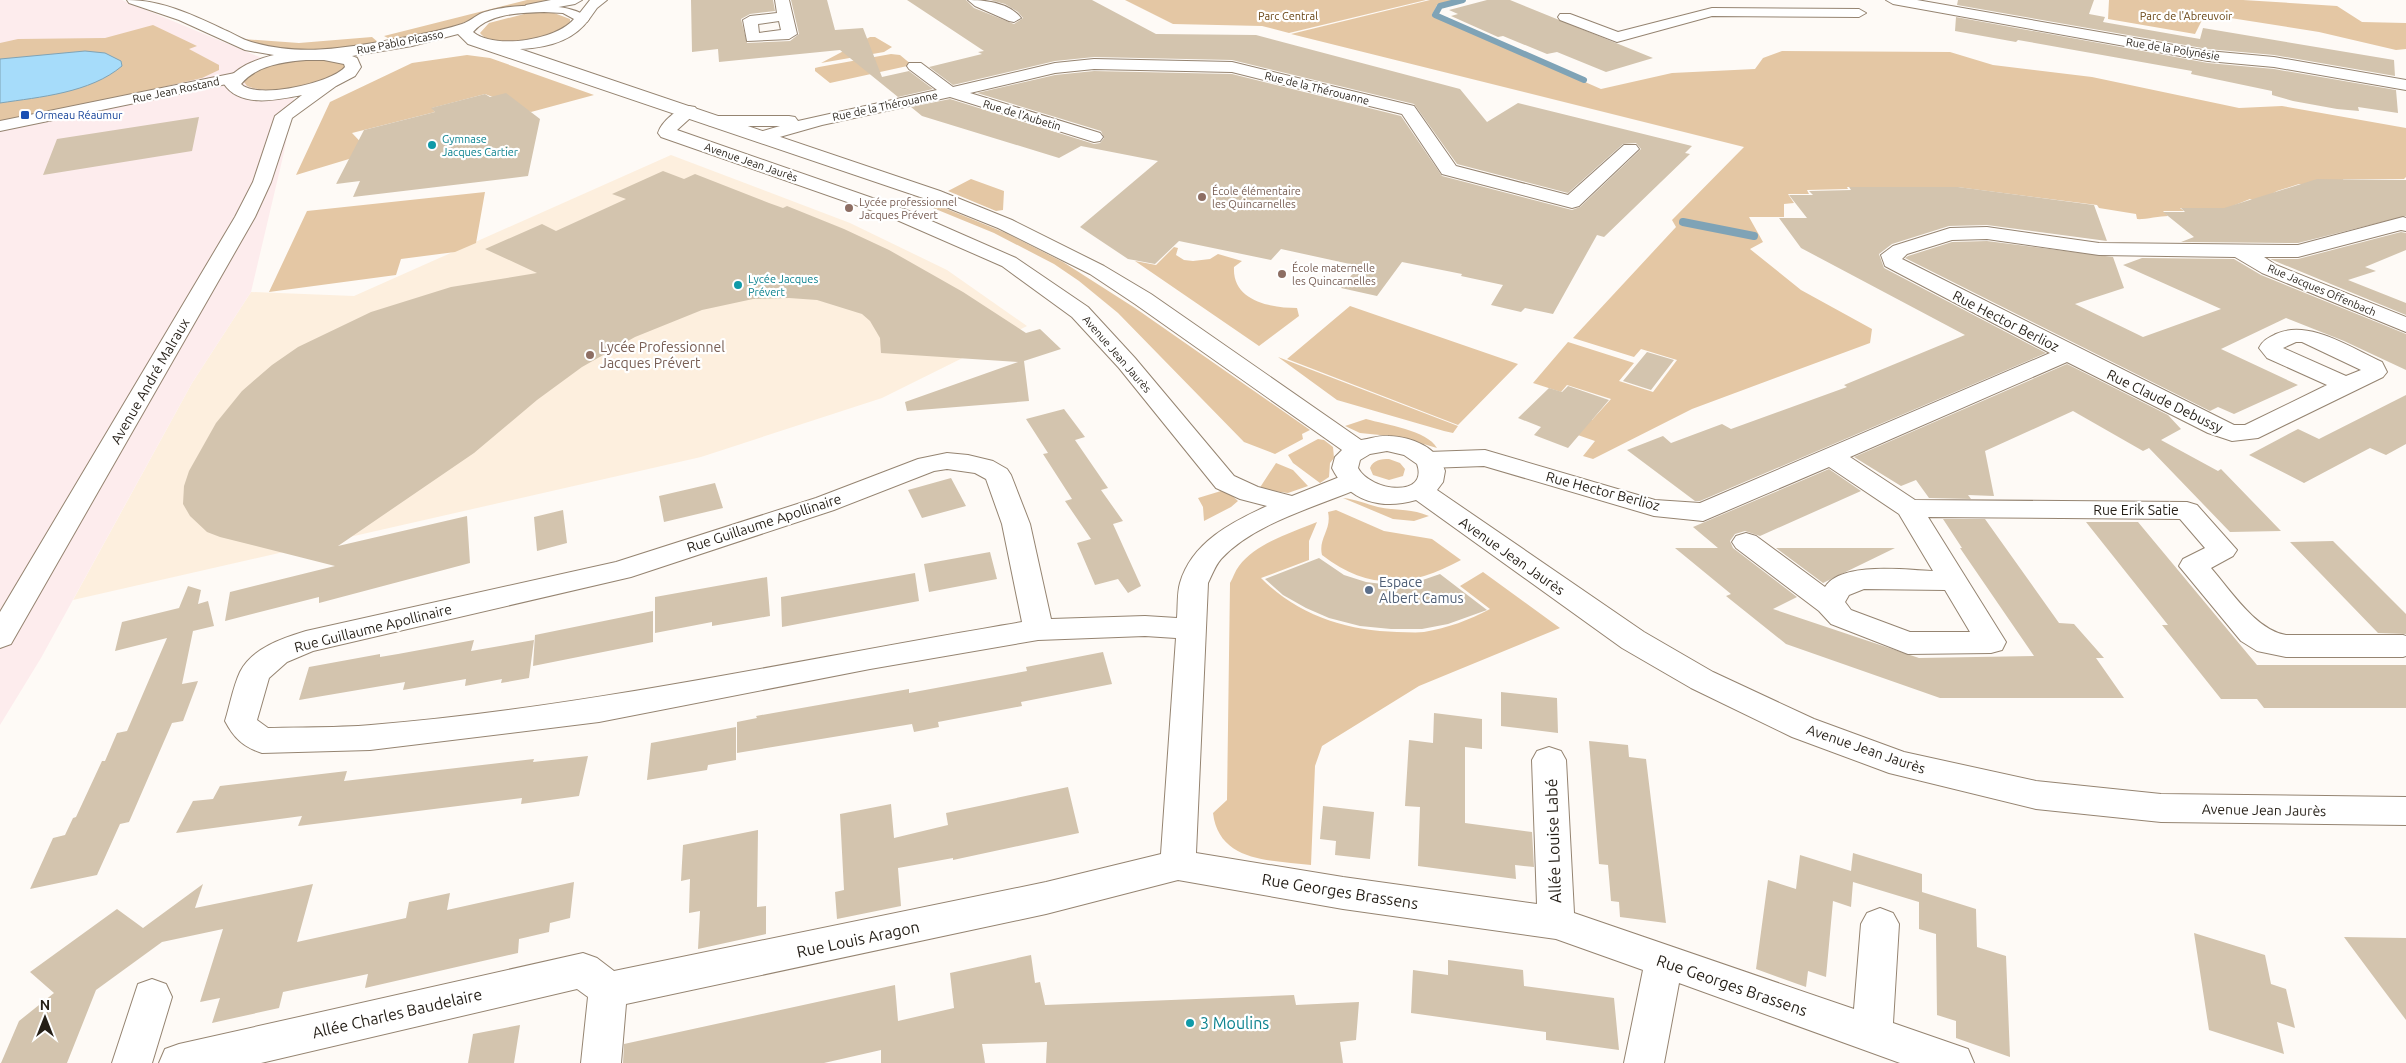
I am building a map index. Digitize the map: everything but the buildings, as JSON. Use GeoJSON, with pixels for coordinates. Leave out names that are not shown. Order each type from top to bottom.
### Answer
{"type":"FeatureCollection","features":[{"type":"Feature","properties":{"kind":"street"},"geometry":{"type":"LineString","coordinates":[[530,8],[575,0]]}},
{"type":"Feature","properties":{"kind":"street"},"geometry":{"type":"LineString","coordinates":[[530,8],[572,11],[579,14],[582,19],[592,5],[600,0]]}},
{"type":"Feature","properties":{"kind":"street"},"geometry":{"type":"LineString","coordinates":[[782,0],[786,16]]}},
{"type":"Feature","properties":{"kind":"street"},"geometry":{"type":"LineString","coordinates":[[976,0],[987,7],[1005,11],[1014,18]]}},
{"type":"Feature","properties":{"kind":"street","name":"Rue de la Polynésie"},"geometry":{"type":"LineString","coordinates":[[1893,0],[2208,56],[2274,62],[2406,85]]}},
{"type":"Feature","properties":{"kind":"street"},"geometry":{"type":"LineString","coordinates":[[129,2],[192,37]]}},
{"type":"Feature","properties":{"kind":"street"},"geometry":{"type":"LineString","coordinates":[[129,2],[184,17],[250,48],[268,52],[330,55],[351,61],[353,66],[349,73]]}},
{"type":"Feature","properties":{"kind":"street"},"geometry":{"type":"LineString","coordinates":[[1565,17],[1618,37],[1714,6],[1859,13]]}},
{"type":"Feature","properties":{"kind":"street","name":"Rue Pablo Picasso"},"geometry":{"type":"LineString","coordinates":[[330,55],[412,41],[469,27],[493,15],[530,8]]}},
{"type":"Feature","properties":{"kind":"street","name":"Rue Pablo Picasso"},"geometry":{"type":"LineString","coordinates":[[330,83],[349,73],[369,66],[428,50],[485,44],[526,44],[558,37],[576,28],[582,19]]}},
{"type":"Feature","properties":{"kind":"street"},"geometry":{"type":"LineString","coordinates":[[469,27],[465,33],[468,39],[485,44]]}},
{"type":"Feature","properties":{"kind":"street"},"geometry":{"type":"LineString","coordinates":[[558,37],[554,54],[560,67]]}},
{"type":"Feature","properties":{"kind":"street","name":"Avenue Jean Jaurès"},"geometry":{"type":"LineString","coordinates":[[485,44],[522,57],[560,67],[933,195],[986,216],[1097,270],[1143,299],[1357,449]]}},
{"type":"Feature","properties":{"kind":"street"},"geometry":{"type":"LineString","coordinates":[[239,84],[271,62],[310,55]]}},
{"type":"Feature","properties":{"kind":"street"},"geometry":{"type":"LineString","coordinates":[[233,58],[238,62],[239,84]]}},
{"type":"Feature","properties":{"kind":"street","name":"Rue de la Thérouanne"},"geometry":{"type":"LineString","coordinates":[[714,120],[820,120],[856,114],[1055,68],[1094,64],[1232,67],[1408,110],[1449,170],[1572,202],[1630,149]]}},
{"type":"Feature","properties":{"kind":"street","name":"Rue de la Thérouanne"},"geometry":{"type":"LineString","coordinates":[[915,66],[950,92]]}},
{"type":"Feature","properties":{"kind":"street"},"geometry":{"type":"LineString","coordinates":[[239,84],[288,93],[330,83]]}},
{"type":"Feature","properties":{"kind":"street"},"geometry":{"type":"LineString","coordinates":[[239,84],[284,116],[330,83]]}},
{"type":"Feature","properties":{"kind":"street","name":"Rue Jean Rostand"},"geometry":{"type":"LineString","coordinates":[[0,126],[239,84]]}},
{"type":"Feature","properties":{"kind":"street","name":"Rue Jean Rostand"},"geometry":{"type":"LineString","coordinates":[[0,137],[239,84]]}},
{"type":"Feature","properties":{"kind":"street","name":"Rue de l'Aubetin"},"geometry":{"type":"LineString","coordinates":[[950,92],[1094,137]]}},
{"type":"Feature","properties":{"kind":"street","name":"Avenue Jean Jaurès"},"geometry":{"type":"LineString","coordinates":[[689,112],[668,127],[666,133],[897,213],[1008,262],[1080,312],[1127,364],[1225,482],[1249,493],[1295,505]]}},
{"type":"Feature","properties":{"kind":"street","name":"Avenue André Malraux"},"geometry":{"type":"LineString","coordinates":[[0,637],[246,217],[262,182],[284,116]]}},
{"type":"Feature","properties":{"kind":"street","name":"Rue de la Thérouanne"},"geometry":{"type":"LineString","coordinates":[[769,139],[803,134],[820,120]]}},
{"type":"Feature","properties":{"kind":"street","name":"Rue Hector Berlioz"},"geometry":{"type":"LineString","coordinates":[[2068,353],[1892,262],[1891,256],[1900,250],[1950,234],[1987,233],[2099,249],[2298,251],[2405,224]]}},
{"type":"Feature","properties":{"kind":"street","name":"Rue Jacques Offenbach"},"geometry":{"type":"LineString","coordinates":[[2241,251],[2269,268],[2406,325]]}},
{"type":"Feature","properties":{"kind":"street","name":"Rue Hector Berlioz"},"geometry":{"type":"LineString","coordinates":[[1428,460],[1485,458],[1654,508],[1703,512],[2068,353]]}},
{"type":"Feature","properties":{"kind":"street","name":"Rue Claude Debussy"},"geometry":{"type":"LineString","coordinates":[[2068,353],[2217,428],[2232,433],[2249,433],[2346,385]]}},
{"type":"Feature","properties":{"kind":"street"},"geometry":{"type":"LineString","coordinates":[[1387,443],[1404,446],[1418,452],[1428,460],[1433,468],[1433,476],[1429,484],[1421,491],[1392,497],[1370,492],[1352,482],[1346,473],[1345,464],[1349,456],[1357,449],[1387,443]]}},
{"type":"Feature","properties":{"kind":"street"},"geometry":{"type":"LineString","coordinates":[[1746,542],[1829,604],[1841,617],[1908,642],[1992,642],[1909,508],[1831,456]]}},
{"type":"Feature","properties":{"kind":"street","name":"Rue Guillaume Apollinaire"},"geometry":{"type":"LineString","coordinates":[[1038,630],[1016,524],[998,474],[984,467],[947,461],[927,465],[825,504],[621,570],[306,642],[276,654],[255,673],[241,720],[248,732],[262,741],[370,738],[599,710],[870,658],[1038,630],[1145,626],[1192,629]]}},
{"type":"Feature","properties":{"kind":"street"},"geometry":{"type":"LineString","coordinates":[[1178,865],[1194,583],[1211,552],[1235,533],[1295,505],[1352,482]]}},
{"type":"Feature","properties":{"kind":"street","name":"Avenue Jean Jaurès"},"geometry":{"type":"LineString","coordinates":[[1421,491],[1633,640],[1702,680],[1803,728],[1901,764],[2036,795],[2161,808],[2406,811]]}},
{"type":"Feature","properties":{"kind":"street","name":"Rue Erik Satie"},"geometry":{"type":"LineString","coordinates":[[1909,508],[2188,510],[2222,550],[2194,566],[2252,634],[2268,642],[2286,646],[2403,646]]}},
{"type":"Feature","properties":{"kind":"street"},"geometry":{"type":"LineString","coordinates":[[1829,604],[1839,588],[1861,579],[1954,581]]}},
{"type":"Feature","properties":{"kind":"street","name":"Allée Louise Labé"},"geometry":{"type":"LineString","coordinates":[[1549,760],[1556,923]]}},
{"type":"Feature","properties":{"kind":"street","name":"Rue Georges Brassens"},"geometry":{"type":"LineString","coordinates":[[1178,865],[1343,893],[1556,923],[1954,1063]]}},
{"type":"Feature","properties":{"kind":"street","name":"Rue Louis Aragon"},"geometry":{"type":"LineString","coordinates":[[608,990],[1046,898],[1178,865]]}},
{"type":"Feature","properties":{"kind":"street"},"geometry":{"type":"LineString","coordinates":[[1872,1034],[1880,924]]}},
{"type":"Feature","properties":{"kind":"street"},"geometry":{"type":"LineString","coordinates":[[1644,1063],[1664,961]]}},
{"type":"Feature","properties":{"kind":"street","name":"Allée Charles Baudelaire"},"geometry":{"type":"LineString","coordinates":[[179,1063],[583,970],[608,990]]}},
{"type":"Feature","properties":{"kind":"street"},"geometry":{"type":"LineString","coordinates":[[601,1063],[608,990]]}},
{"type":"Feature","properties":{"kind":"street"},"geometry":{"type":"LineString","coordinates":[[132,1063],[152,997]]}},
{"type":"Feature","properties":{"kind":"shaded area"},"geometry":{"type":"Polygon","coordinates":[[[0,0],[122,0],[298,73],[285,148],[251,292],[192,383],[41,658],[0,725],[0,0]]]}},
{"type":"Feature","properties":{"kind":"shaded area","name":"Lycée Professionnel Jacques Prévert"},"geometry":{"type":"Polygon","coordinates":[[[671,155],[850,223],[947,270],[1027,326],[882,398],[701,457],[73,600],[192,383],[251,292],[354,296],[671,155]]]}},
{"type":"Feature","properties":{"kind":"green space"},"geometry":{"type":"Polygon","coordinates":[[[527,0],[567,0],[478,17],[442,31],[394,41],[384,36],[527,0]]]}},
{"type":"Feature","properties":{"kind":"green space","name":"Parc Central"},"geometry":{"type":"Polygon","coordinates":[[[1125,0],[1426,0],[1289,33],[1262,26],[1173,24],[1125,0]]]}},
{"type":"Feature","properties":{"kind":"green space"},"geometry":{"type":"Polygon","coordinates":[[[1430,0],[1457,0],[1437,5],[1432,15],[1601,89],[1672,73],[1755,69],[1763,58],[1782,51],[1950,52],[1993,65],[2092,77],[2239,108],[2282,106],[2406,128],[2406,177],[2404,179],[2343,179],[2346,190],[2299,184],[2277,191],[2257,202],[2250,199],[2220,211],[2215,208],[2180,208],[2184,211],[2163,211],[2168,216],[2139,219],[2137,219],[2136,214],[2099,208],[2097,205],[1957,187],[1847,187],[1848,189],[1807,190],[1809,194],[1788,194],[1794,203],[1784,204],[1784,217],[1749,217],[1763,242],[1750,249],[1801,290],[1872,329],[1870,343],[1692,409],[1593,459],[1583,456],[1595,441],[1572,433],[1585,418],[1592,420],[1611,399],[1567,385],[1561,392],[1533,383],[1568,342],[1634,363],[1619,381],[1653,392],[1677,360],[1641,349],[1634,357],[1573,338],[1676,227],[1672,220],[1744,147],[1291,34],[1430,0]]]}},
{"type":"Feature","properties":{"kind":"green space","name":"Parc de l'Abreuvoir"},"geometry":{"type":"Polygon","coordinates":[[[2109,0],[2243,0],[2337,6],[2362,22],[2406,23],[2406,49],[2396,50],[2319,32],[2205,14],[2195,34],[2108,19],[2109,0]]]}},
{"type":"Feature","properties":{"kind":"green space"},"geometry":{"type":"Polygon","coordinates":[[[528,13],[554,13],[570,19],[570,23],[553,34],[525,41],[498,41],[487,38],[480,33],[489,23],[528,13]]]}},
{"type":"Feature","properties":{"kind":"green space"},"geometry":{"type":"Polygon","coordinates":[[[153,25],[197,46],[189,49],[219,65],[219,70],[202,78],[164,88],[0,121],[0,43],[18,39],[105,38],[153,25]]]}},
{"type":"Feature","properties":{"kind":"green space"},"geometry":{"type":"Polygon","coordinates":[[[372,37],[379,43],[310,50],[273,48],[257,45],[243,39],[299,43],[372,37]]]}},
{"type":"Feature","properties":{"kind":"green space"},"geometry":{"type":"Polygon","coordinates":[[[870,37],[875,37],[892,47],[884,52],[821,63],[870,37]]]}},
{"type":"Feature","properties":{"kind":"green space"},"geometry":{"type":"Polygon","coordinates":[[[891,54],[900,55],[912,65],[830,83],[815,71],[815,68],[819,67],[891,54]]]}},
{"type":"Feature","properties":{"kind":"green space"},"geometry":{"type":"Polygon","coordinates":[[[467,55],[490,58],[594,95],[531,112],[485,94],[432,108],[435,112],[352,133],[373,155],[349,159],[296,175],[330,102],[412,63],[467,55]]]}},
{"type":"Feature","properties":{"kind":"green space"},"geometry":{"type":"Polygon","coordinates":[[[316,57],[346,64],[346,69],[326,81],[284,90],[257,89],[247,86],[244,82],[258,69],[267,65],[287,60],[316,57]]]}},
{"type":"Feature","properties":{"kind":"green space"},"geometry":{"type":"Polygon","coordinates":[[[971,179],[1004,191],[1003,210],[996,211],[948,191],[971,179]]]}},
{"type":"Feature","properties":{"kind":"green space"},"geometry":{"type":"Polygon","coordinates":[[[485,192],[476,243],[455,252],[401,259],[396,275],[269,292],[307,211],[485,192]]]}},
{"type":"Feature","properties":{"kind":"green space"},"geometry":{"type":"Polygon","coordinates":[[[937,205],[1006,233],[1063,262],[1135,308],[1310,430],[1302,434],[1303,439],[1275,454],[1244,442],[1118,313],[1079,281],[1054,264],[994,233],[933,208],[937,205]]]}},
{"type":"Feature","properties":{"kind":"green space"},"geometry":{"type":"Polygon","coordinates":[[[1174,247],[1178,248],[1176,255],[1184,260],[1210,259],[1218,254],[1242,261],[1234,267],[1235,279],[1239,288],[1246,295],[1265,304],[1297,308],[1299,316],[1259,346],[1135,261],[1156,265],[1174,247]]]}},
{"type":"Feature","properties":{"kind":"green space"},"geometry":{"type":"Polygon","coordinates":[[[1350,306],[1518,364],[1458,425],[1287,359],[1350,306]]]}},
{"type":"Feature","properties":{"kind":"green space"},"geometry":{"type":"Polygon","coordinates":[[[1278,357],[1458,426],[1453,433],[1337,400],[1278,357]]]}},
{"type":"Feature","properties":{"kind":"green space"},"geometry":{"type":"Polygon","coordinates":[[[1366,419],[1415,432],[1432,442],[1437,448],[1400,437],[1360,433],[1345,426],[1366,419]]]}},
{"type":"Feature","properties":{"kind":"green space"},"geometry":{"type":"Polygon","coordinates":[[[1318,439],[1324,440],[1333,447],[1334,458],[1330,463],[1329,477],[1320,483],[1293,463],[1288,455],[1318,439]]]}},
{"type":"Feature","properties":{"kind":"green space"},"geometry":{"type":"Polygon","coordinates":[[[1389,459],[1400,463],[1405,469],[1403,476],[1389,480],[1373,475],[1370,468],[1373,463],[1389,459]]]}},
{"type":"Feature","properties":{"kind":"green space"},"geometry":{"type":"Polygon","coordinates":[[[1276,463],[1293,470],[1308,486],[1288,493],[1259,489],[1276,463]]]}},
{"type":"Feature","properties":{"kind":"green space"},"geometry":{"type":"Polygon","coordinates":[[[1221,491],[1228,492],[1238,501],[1231,507],[1204,521],[1203,507],[1198,498],[1221,491]]]}},
{"type":"Feature","properties":{"kind":"green space"},"geometry":{"type":"Polygon","coordinates":[[[1343,498],[1378,507],[1416,512],[1429,516],[1414,521],[1393,519],[1343,498]]]}},
{"type":"Feature","properties":{"kind":"green space"},"geometry":{"type":"Polygon","coordinates":[[[1336,510],[1384,531],[1432,539],[1461,560],[1425,576],[1408,580],[1391,582],[1357,575],[1322,555],[1321,549],[1329,518],[1328,512],[1336,510]]]}},
{"type":"Feature","properties":{"kind":"green space"},"geometry":{"type":"Polygon","coordinates":[[[1317,522],[1309,541],[1309,560],[1261,578],[1290,602],[1307,611],[1341,624],[1360,628],[1378,631],[1424,632],[1458,623],[1490,609],[1460,586],[1483,572],[1560,628],[1419,686],[1322,746],[1315,766],[1311,865],[1264,860],[1236,850],[1225,842],[1217,829],[1213,813],[1227,800],[1230,583],[1239,566],[1255,551],[1264,545],[1317,522]]]}},
{"type":"Feature","properties":{"kind":"water"},"geometry":{"type":"Polygon","coordinates":[[[85,51],[105,53],[121,61],[122,66],[109,75],[80,88],[48,96],[0,103],[0,59],[85,51]]]}},
{"type":"Feature","properties":{"kind":"waterway"},"geometry":{"type":"LineString","coordinates":[[1463,0],[1440,6],[1435,15],[1584,80]]}},
{"type":"Feature","properties":{"kind":"waterway"},"geometry":{"type":"LineString","coordinates":[[1683,222],[1754,236]]}},
{"type":"Feature","properties":{"kind":"place","name":"Ormeau Réaumur"},"geometry":{"type":"Point","coordinates":[25,115]}},
{"type":"Feature","properties":{"kind":"place","name":"Gymnase Jacques Cartier"},"geometry":{"type":"Point","coordinates":[432,145]}},
{"type":"Feature","properties":{"kind":"place","name":"École élémentaire les Quincarnelles"},"geometry":{"type":"Point","coordinates":[1202,197]}},
{"type":"Feature","properties":{"kind":"place","name":"Lycée professionnel Jacques Prévert"},"geometry":{"type":"Point","coordinates":[849,208]}},
{"type":"Feature","properties":{"kind":"place","name":"École maternelle les Quincarnelles"},"geometry":{"type":"Point","coordinates":[1282,274]}},
{"type":"Feature","properties":{"kind":"place","name":"Lycée Jacques Prévert"},"geometry":{"type":"Point","coordinates":[738,285]}},
{"type":"Feature","properties":{"kind":"place","name":"Lycée Professionnel Jacques Prévert"},"geometry":{"type":"Point","coordinates":[590,355]}},
{"type":"Feature","properties":{"kind":"place","name":"Espace Albert Camus"},"geometry":{"type":"Point","coordinates":[1369,590]}},
{"type":"Feature","properties":{"kind":"place","name":"3 Moulins"},"geometry":{"type":"Point","coordinates":[1190,1023]}}]}
